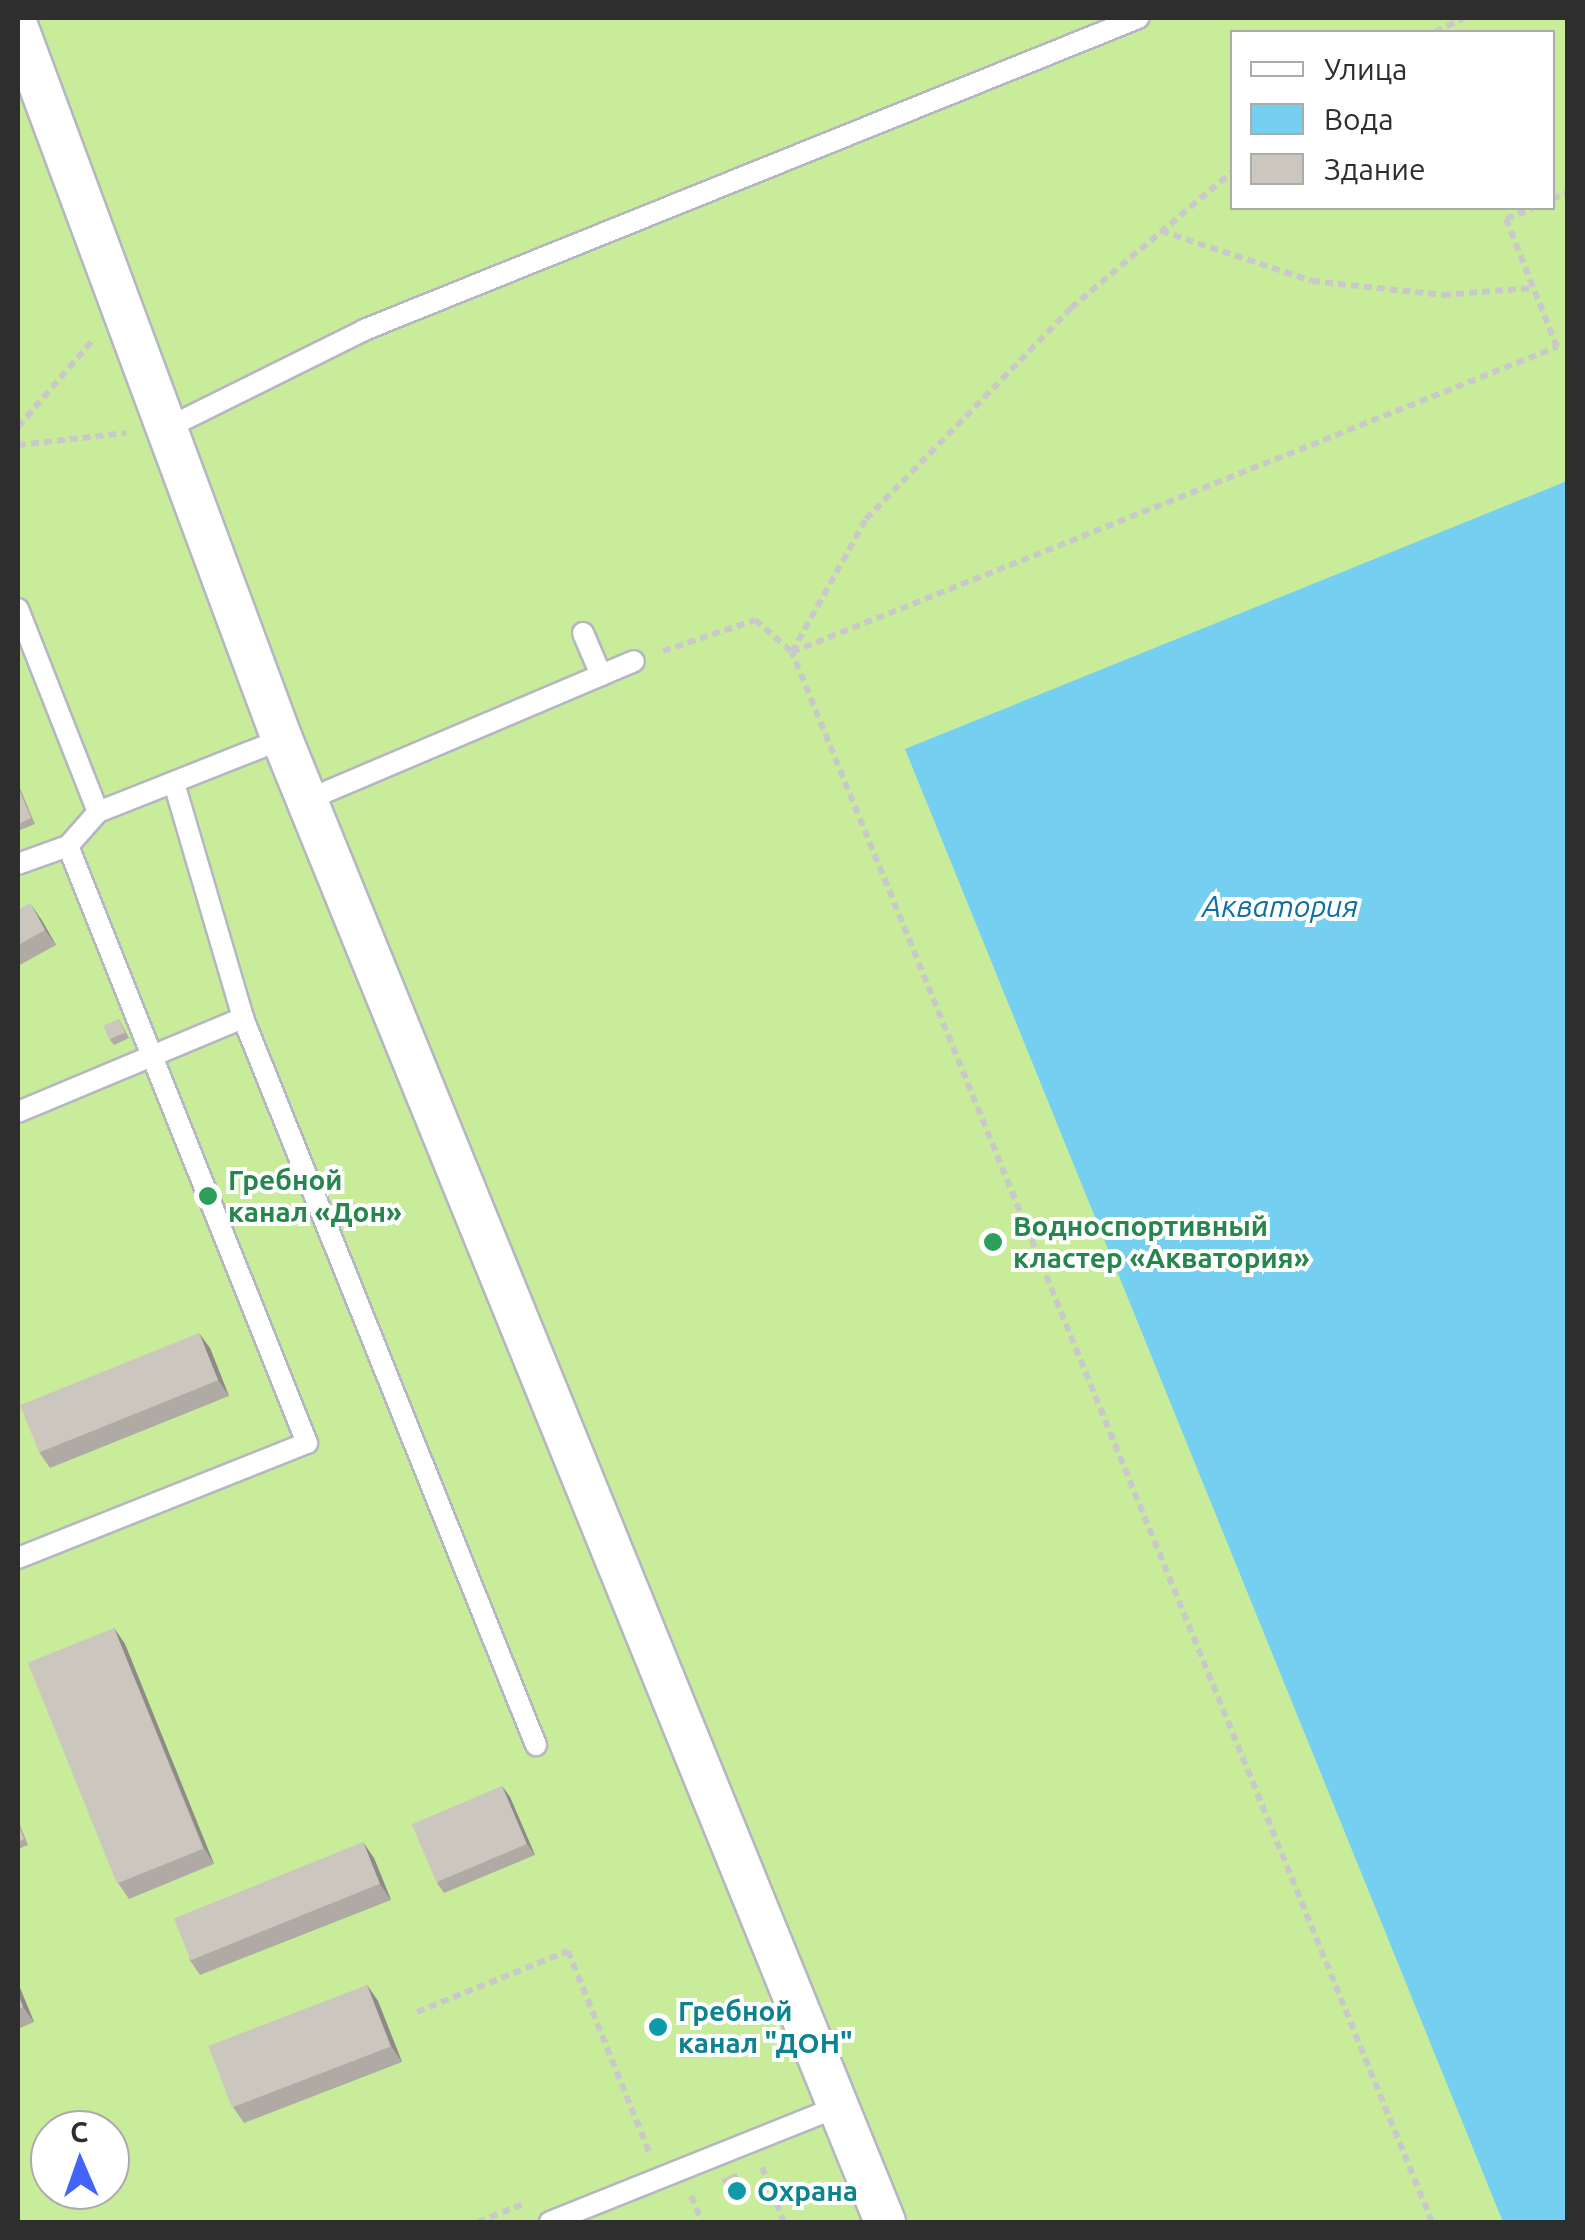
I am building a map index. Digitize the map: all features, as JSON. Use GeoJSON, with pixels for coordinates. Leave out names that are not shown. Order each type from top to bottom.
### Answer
{"type":"FeatureCollection","features":[{"type":"Feature","properties":{"kind":"street"},"geometry":{"type":"LineString","coordinates":[[18,28],[282,739],[885,2222]]}},
{"type":"Feature","properties":{"kind":"lane"},"geometry":{"type":"LineString","coordinates":[[165,429],[364,330],[1138,18]]}},
{"type":"Feature","properties":{"kind":"lane"},"geometry":{"type":"LineString","coordinates":[[18,609],[98,812]]}},
{"type":"Feature","properties":{"kind":"lane"},"geometry":{"type":"LineString","coordinates":[[583,634],[600,675]]}},
{"type":"Feature","properties":{"kind":"lane"},"geometry":{"type":"LineString","coordinates":[[307,800],[634,661]]}},
{"type":"Feature","properties":{"kind":"lane"},"geometry":{"type":"LineString","coordinates":[[18,864],[68,846],[98,812],[282,739]]}},
{"type":"Feature","properties":{"kind":"lane"},"geometry":{"type":"LineString","coordinates":[[174,783],[243,1018],[536,1744]]}},
{"type":"Feature","properties":{"kind":"lane"},"geometry":{"type":"LineString","coordinates":[[18,1558],[307,1443],[68,846]]}},
{"type":"Feature","properties":{"kind":"lane"},"geometry":{"type":"LineString","coordinates":[[18,1112],[243,1018]]}},
{"type":"Feature","properties":{"kind":"lane"},"geometry":{"type":"LineString","coordinates":[[550,2222],[838,2107]]}},
{"type":"Feature","properties":{"kind":"path"},"geometry":{"type":"LineString","coordinates":[[1439,30],[1464,18]]}},
{"type":"Feature","properties":{"kind":"path"},"geometry":{"type":"LineString","coordinates":[[792,652],[866,519],[1070,308],[1230,174]]}},
{"type":"Feature","properties":{"kind":"path"},"geometry":{"type":"LineString","coordinates":[[792,652],[1557,347],[1506,219],[1528,210]]}},
{"type":"Feature","properties":{"kind":"path"},"geometry":{"type":"LineString","coordinates":[[1160,231],[1312,280],[1442,294],[1533,288]]}},
{"type":"Feature","properties":{"kind":"path"},"geometry":{"type":"LineString","coordinates":[[18,427],[120,310]]}},
{"type":"Feature","properties":{"kind":"path"},"geometry":{"type":"LineString","coordinates":[[18,445],[165,429]]}},
{"type":"Feature","properties":{"kind":"path"},"geometry":{"type":"LineString","coordinates":[[634,661],[756,620],[792,652],[1432,2222]]}},
{"type":"Feature","properties":{"kind":"path"},"geometry":{"type":"LineString","coordinates":[[417,2012],[568,1951],[650,2152]]}},
{"type":"Feature","properties":{"kind":"green space","name":"Водноспортивный кластер «Акватория»"},"geometry":{"type":"Polygon","coordinates":[[[18,18],[1567,18],[1567,2222],[18,2222],[18,18]]]}},
{"type":"Feature","properties":{"kind":"water","name":"Акватория"},"geometry":{"type":"Polygon","coordinates":[[[1567,481],[1568,2222],[1503,2222],[905,749],[1567,481]]]}},
{"type":"Feature","properties":{"kind":"building"},"geometry":{"type":"Polygon","coordinates":[[[18,787],[31,818],[18,824],[18,787]]]}},
{"type":"Feature","properties":{"kind":"building"},"geometry":{"type":"Polygon","coordinates":[[[30,903],[45,930],[18,945],[18,910],[30,903]]]}},
{"type":"Feature","properties":{"kind":"building"},"geometry":{"type":"Polygon","coordinates":[[[119,1019],[125,1033],[109,1039],[103,1026],[119,1019]]]}},
{"type":"Feature","properties":{"kind":"building"},"geometry":{"type":"Polygon","coordinates":[[[199,1333],[218,1380],[39,1453],[20,1405],[199,1333]]]}},
{"type":"Feature","properties":{"kind":"building"},"geometry":{"type":"Polygon","coordinates":[[[114,1628],[203,1849],[117,1884],[28,1663],[114,1628]]]}},
{"type":"Feature","properties":{"kind":"building"},"geometry":{"type":"Polygon","coordinates":[[[502,1786],[527,1844],[436,1882],[412,1824],[502,1786]]]}},
{"type":"Feature","properties":{"kind":"building"},"geometry":{"type":"Polygon","coordinates":[[[363,1842],[380,1884],[191,1960],[174,1918],[363,1842]]]}},
{"type":"Feature","properties":{"kind":"building"},"geometry":{"type":"Polygon","coordinates":[[[367,1985],[391,2047],[232,2108],[208,2046],[367,1985]]]}},
{"type":"Feature","properties":{"kind":"building"},"geometry":{"type":"Polygon","coordinates":[[[736,2173],[744,2191],[730,2198],[721,2180],[736,2173]]]}},
{"type":"Feature","properties":{"kind":"place","name":"Гребной канал «Дон»"},"geometry":{"type":"Point","coordinates":[208,1196]}},
{"type":"Feature","properties":{"kind":"place","name":"Водноспортивный кластер «Акватория»"},"geometry":{"type":"Point","coordinates":[993,1242]}},
{"type":"Feature","properties":{"kind":"place","name":"Гребной канал \"ДОН\""},"geometry":{"type":"Point","coordinates":[658,2027]}},
{"type":"Feature","properties":{"kind":"place","name":"Охрана"},"geometry":{"type":"Point","coordinates":[737,2191]}}]}
